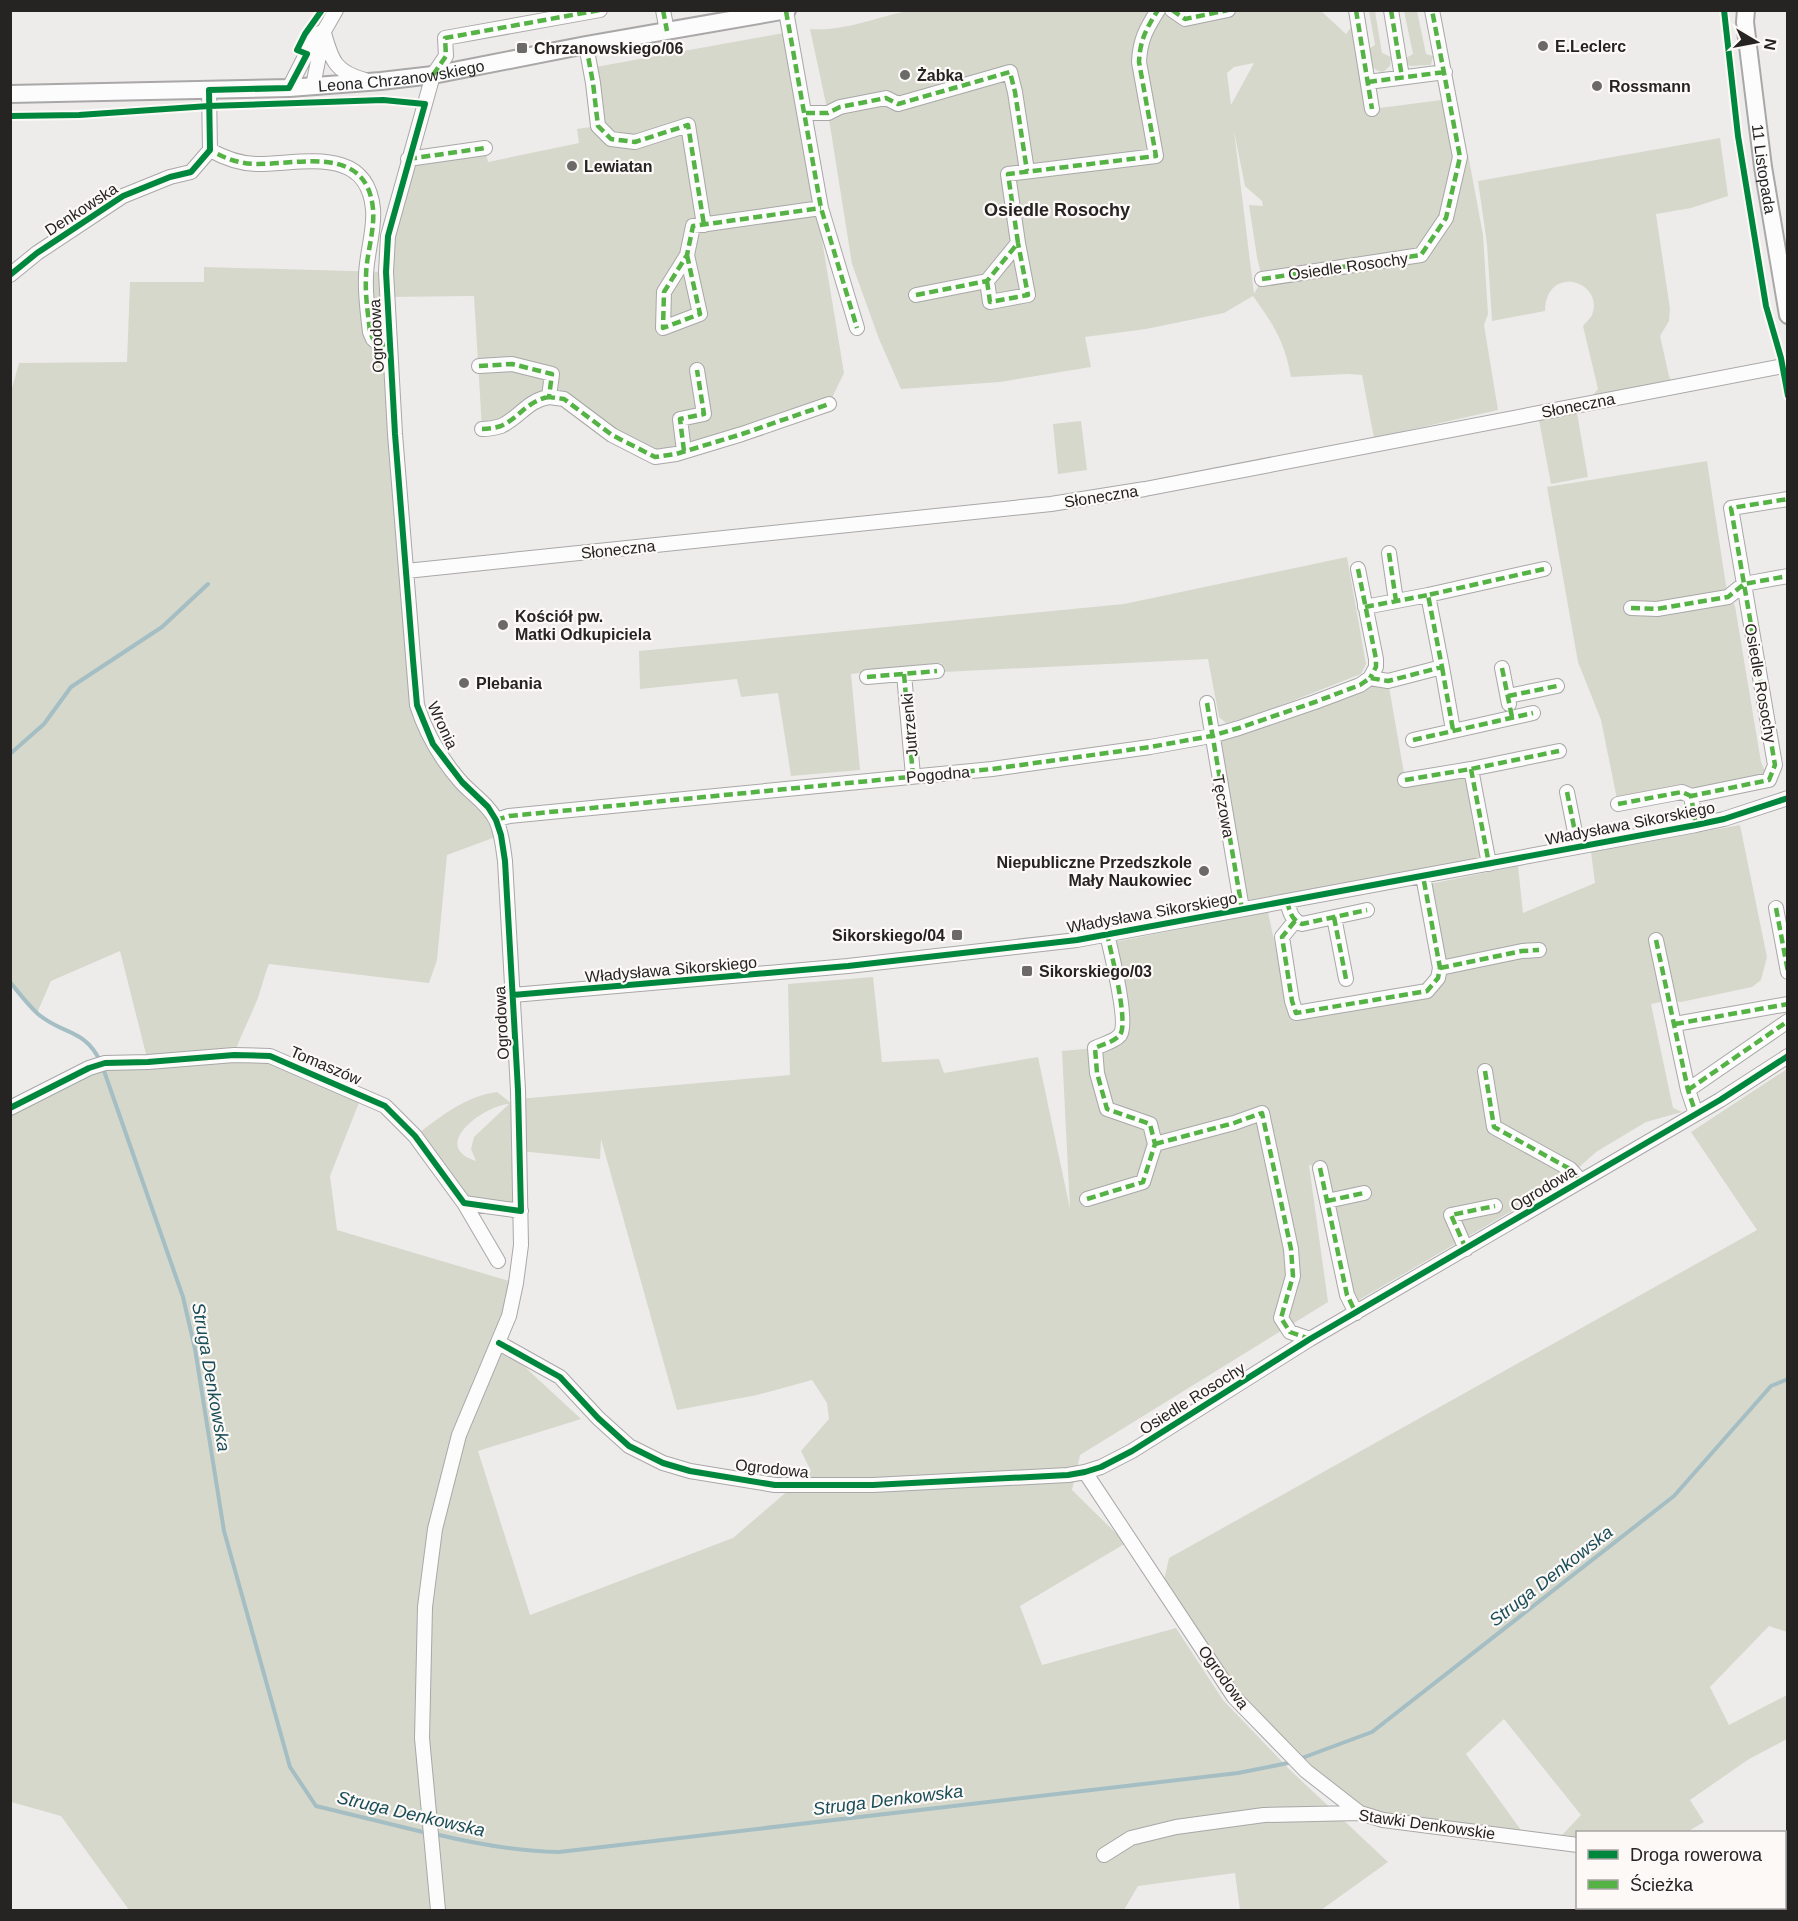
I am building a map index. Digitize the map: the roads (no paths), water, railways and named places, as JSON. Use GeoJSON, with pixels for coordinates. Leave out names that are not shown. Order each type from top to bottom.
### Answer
{"type":"FeatureCollection","features":[{"type":"Feature","properties":{"kind":"street"},"geometry":{"type":"LineString","coordinates":[[313,86],[324,32],[336,10]]}},
{"type":"Feature","properties":{"kind":"street","name":"Ogrodowa"},"geometry":{"type":"LineString","coordinates":[[406,571],[395,434],[386,272],[388,236],[433,75],[446,56],[446,38],[600,10]]}},
{"type":"Feature","properties":{"kind":"street"},"geometry":{"type":"LineString","coordinates":[[663,10],[667,31]]}},
{"type":"Feature","properties":{"kind":"street"},"geometry":{"type":"LineString","coordinates":[[1172,10],[1185,19],[1228,10]]}},
{"type":"Feature","properties":{"kind":"street"},"geometry":{"type":"LineString","coordinates":[[1356,10],[1372,109]]}},
{"type":"Feature","properties":{"kind":"street"},"geometry":{"type":"LineString","coordinates":[[1391,10],[1402,77]]}},
{"type":"Feature","properties":{"kind":"street","name":"Osiedle Rosochy"},"geometry":{"type":"LineString","coordinates":[[1262,279],[1421,255],[1446,218],[1460,157],[1432,10]]}},
{"type":"Feature","properties":{"kind":"street"},"geometry":{"type":"LineString","coordinates":[[787,11],[821,208],[857,328]]}},
{"type":"Feature","properties":{"kind":"street","name":"Leona Chrzanowskiego"},"geometry":{"type":"LineString","coordinates":[[10,94],[289,88],[371,82],[433,75],[585,45],[787,11]]}},
{"type":"Feature","properties":{"kind":"street"},"geometry":{"type":"LineString","coordinates":[[987,281],[990,302],[1028,296],[1008,174],[1156,156],[1139,62],[1144,33],[1156,11]]}},
{"type":"Feature","properties":{"kind":"street","name":"11 Listopada"},"geometry":{"type":"LineString","coordinates":[[1743,14],[1763,167],[1788,315]]}},
{"type":"Feature","properties":{"kind":"street"},"geometry":{"type":"LineString","coordinates":[[324,32],[336,65],[351,76],[371,82]]}},
{"type":"Feature","properties":{"kind":"street"},"geometry":{"type":"LineString","coordinates":[[289,88],[316,34],[324,32]]}},
{"type":"Feature","properties":{"kind":"street"},"geometry":{"type":"LineString","coordinates":[[585,45],[593,83],[598,126],[611,139],[625,142],[635,141],[688,125],[704,225]]}},
{"type":"Feature","properties":{"kind":"street"},"geometry":{"type":"LineString","coordinates":[[806,113],[828,113],[840,107],[886,98],[898,104],[1010,72],[1027,171]]}},
{"type":"Feature","properties":{"kind":"street"},"geometry":{"type":"LineString","coordinates":[[1368,82],[1445,72]]}},
{"type":"Feature","properties":{"kind":"street"},"geometry":{"type":"LineString","coordinates":[[209,90],[210,150],[227,160],[256,164],[329,161],[354,169],[363,178],[370,193],[373,210],[366,277],[370,332],[373,339],[380,345],[390,344]]}},
{"type":"Feature","properties":{"kind":"street"},"geometry":{"type":"LineString","coordinates":[[408,159],[485,148]]}},
{"type":"Feature","properties":{"kind":"street","name":"Denkowska"},"geometry":{"type":"LineString","coordinates":[[10,275],[37,253],[123,196],[170,177],[191,172],[210,150]]}},
{"type":"Feature","properties":{"kind":"street"},"geometry":{"type":"LineString","coordinates":[[687,255],[700,314],[663,328],[664,291],[687,255],[693,226],[821,208]]}},
{"type":"Feature","properties":{"kind":"street"},"geometry":{"type":"LineString","coordinates":[[916,295],[987,281],[1018,243]]}},
{"type":"Feature","properties":{"kind":"street"},"geometry":{"type":"LineString","coordinates":[[479,366],[512,364],[552,374],[549,397]]}},
{"type":"Feature","properties":{"kind":"street","name":"Słoneczna"},"geometry":{"type":"LineString","coordinates":[[406,571],[916,518],[1098,496],[1156,487],[1788,365]]}},
{"type":"Feature","properties":{"kind":"street"},"geometry":{"type":"LineString","coordinates":[[684,451],[680,419],[704,414],[697,370]]}},
{"type":"Feature","properties":{"kind":"street"},"geometry":{"type":"LineString","coordinates":[[482,429],[499,427],[539,398],[564,399],[612,435],[656,457],[761,428],[829,404]]}},
{"type":"Feature","properties":{"kind":"street","name":"Osiedle Rosochy"},"geometry":{"type":"LineString","coordinates":[[1691,796],[1769,780],[1775,765],[1731,508],[1788,499]]}},
{"type":"Feature","properties":{"kind":"street"},"geometry":{"type":"LineString","coordinates":[[1389,553],[1396,601]]}},
{"type":"Feature","properties":{"kind":"street"},"geometry":{"type":"LineString","coordinates":[[1358,569],[1376,659],[1376,667],[1370,678],[1388,681],[1442,667]]}},
{"type":"Feature","properties":{"kind":"street"},"geometry":{"type":"LineString","coordinates":[[1365,607],[1544,570]]}},
{"type":"Feature","properties":{"kind":"street","name":"Wronia"},"geometry":{"type":"LineString","coordinates":[[406,571],[420,714],[441,756],[462,782],[488,807],[501,835]]}},
{"type":"Feature","properties":{"kind":"street"},"geometry":{"type":"LineString","coordinates":[[1631,608],[1657,609],[1728,597],[1744,584],[1788,576]]}},
{"type":"Feature","properties":{"kind":"street"},"geometry":{"type":"LineString","coordinates":[[1428,595],[1453,730]]}},
{"type":"Feature","properties":{"kind":"street"},"geometry":{"type":"LineString","coordinates":[[1502,668],[1512,717]]}},
{"type":"Feature","properties":{"kind":"street","name":"Jutrzenki"},"geometry":{"type":"LineString","coordinates":[[867,677],[937,670]]}},
{"type":"Feature","properties":{"kind":"street","name":"Jutrzenki"},"geometry":{"type":"LineString","coordinates":[[904,674],[913,776]]}},
{"type":"Feature","properties":{"kind":"street","name":"Pogodna"},"geometry":{"type":"LineString","coordinates":[[496,820],[509,816],[1038,764],[1211,736],[1315,702],[1360,685],[1370,678]]}},
{"type":"Feature","properties":{"kind":"street"},"geometry":{"type":"LineString","coordinates":[[1508,696],[1557,686]]}},
{"type":"Feature","properties":{"kind":"street","name":"Tęczowa"},"geometry":{"type":"LineString","coordinates":[[1207,703],[1242,909]]}},
{"type":"Feature","properties":{"kind":"street"},"geometry":{"type":"LineString","coordinates":[[1413,740],[1533,713]]}},
{"type":"Feature","properties":{"kind":"street"},"geometry":{"type":"LineString","coordinates":[[1405,780],[1559,751]]}},
{"type":"Feature","properties":{"kind":"street"},"geometry":{"type":"LineString","coordinates":[[1471,769],[1489,864]]}},
{"type":"Feature","properties":{"kind":"street"},"geometry":{"type":"LineString","coordinates":[[1567,792],[1578,847]]}},
{"type":"Feature","properties":{"kind":"street"},"geometry":{"type":"LineString","coordinates":[[1618,804],[1682,792],[1691,796],[1696,825]]}},
{"type":"Feature","properties":{"kind":"street","name":"Władysława Sikorskiego"},"geometry":{"type":"LineString","coordinates":[[513,995],[848,966],[1077,940],[1696,825],[1724,819],[1788,798]]}},
{"type":"Feature","properties":{"kind":"street","name":"Ogrodowa"},"geometry":{"type":"LineString","coordinates":[[438,1911],[422,1738],[425,1607],[435,1529],[459,1436],[509,1316],[516,1283],[520,1245],[518,1090],[505,861],[501,835]]}},
{"type":"Feature","properties":{"kind":"street"},"geometry":{"type":"LineString","coordinates":[[1295,921],[1282,937],[1296,1013],[1427,991],[1438,978],[1440,968],[1423,876]]}},
{"type":"Feature","properties":{"kind":"street"},"geometry":{"type":"LineString","coordinates":[[1287,901],[1295,921],[1302,924],[1367,910]]}},
{"type":"Feature","properties":{"kind":"street"},"geometry":{"type":"LineString","coordinates":[[1776,908],[1788,972]]}},
{"type":"Feature","properties":{"kind":"street"},"geometry":{"type":"LineString","coordinates":[[1334,917],[1346,979]]}},
{"type":"Feature","properties":{"kind":"street"},"geometry":{"type":"LineString","coordinates":[[1087,1199],[1143,1182],[1155,1144],[1150,1124],[1107,1109],[1097,1073],[1095,1048],[1116,1039],[1121,1034],[1124,1019],[1107,934]]}},
{"type":"Feature","properties":{"kind":"street"},"geometry":{"type":"LineString","coordinates":[[1656,940],[1688,1090],[1696,1114]]}},
{"type":"Feature","properties":{"kind":"street"},"geometry":{"type":"LineString","coordinates":[[1440,968],[1522,951],[1539,950]]}},
{"type":"Feature","properties":{"kind":"street"},"geometry":{"type":"LineString","coordinates":[[1675,1024],[1788,1004]]}},
{"type":"Feature","properties":{"kind":"street"},"geometry":{"type":"LineString","coordinates":[[1688,1090],[1788,1021]]}},
{"type":"Feature","properties":{"kind":"street","name":"Tomaszów"},"geometry":{"type":"LineString","coordinates":[[10,1108],[89,1068],[105,1063],[234,1055],[270,1056],[386,1106],[415,1136],[464,1203],[498,1261]]}},
{"type":"Feature","properties":{"kind":"street","name":"Ogrodowa"},"geometry":{"type":"LineString","coordinates":[[1310,1339],[1720,1100],[1788,1056]]}},
{"type":"Feature","properties":{"kind":"street"},"geometry":{"type":"LineString","coordinates":[[1485,1071],[1494,1127],[1570,1169],[1581,1181]]}},
{"type":"Feature","properties":{"kind":"street"},"geometry":{"type":"LineString","coordinates":[[1155,1144],[1262,1113],[1291,1249],[1293,1276],[1281,1318],[1290,1332],[1310,1339]]}},
{"type":"Feature","properties":{"kind":"street"},"geometry":{"type":"LineString","coordinates":[[1320,1168],[1347,1295],[1356,1313]]}},
{"type":"Feature","properties":{"kind":"street"},"geometry":{"type":"LineString","coordinates":[[1327,1201],[1364,1193]]}},
{"type":"Feature","properties":{"kind":"street"},"geometry":{"type":"LineString","coordinates":[[464,1203],[521,1211]]}},
{"type":"Feature","properties":{"kind":"street"},"geometry":{"type":"LineString","coordinates":[[1466,1249],[1451,1215],[1494,1206]]}},
{"type":"Feature","properties":{"kind":"street","name":"Osiedle Rosochy"},"geometry":{"type":"LineString","coordinates":[[1085,1472],[1101,1467],[1132,1451],[1310,1339]]}},
{"type":"Feature","properties":{"kind":"street","name":"Ogrodowa"},"geometry":{"type":"LineString","coordinates":[[499,1343],[560,1377],[628,1446],[663,1463],[690,1471],[775,1485],[823,1486],[1040,1477],[1085,1472],[1234,1697],[1306,1771],[1360,1813]]}},
{"type":"Feature","properties":{"kind":"street","name":"Stawki Denkowskie"},"geometry":{"type":"LineString","coordinates":[[1104,1855],[1131,1838],[1176,1827],[1264,1815],[1360,1813],[1383,1820],[1576,1845]]}},
{"type":"Feature","properties":{"kind":"waterway"},"geometry":{"type":"LineString","coordinates":[[10,754],[44,724],[71,687],[162,627],[208,584]]}},
{"type":"Feature","properties":{"kind":"waterway","name":"Struga Denkowska"},"geometry":{"type":"LineString","coordinates":[[10,982],[38,1014],[88,1043],[100,1061]]}},
{"type":"Feature","properties":{"kind":"waterway","name":"Struga Denkowska"},"geometry":{"type":"LineString","coordinates":[[103,1068],[183,1297],[195,1349],[224,1531],[290,1767],[316,1806],[427,1833]]}},
{"type":"Feature","properties":{"kind":"waterway","name":"Struga Denkowska"},"geometry":{"type":"LineString","coordinates":[[1302,1758],[1372,1732],[1674,1496],[1771,1386],[1788,1379]]}},
{"type":"Feature","properties":{"kind":"waterway","name":"Struga Denkowska"},"geometry":{"type":"LineString","coordinates":[[435,1834],[496,1846],[559,1852],[1238,1773],[1288,1763]]}},
{"type":"Feature","properties":{"kind":"place","name":"E.Leclerc"},"geometry":{"type":"Point","coordinates":[1543,46]}},
{"type":"Feature","properties":{"kind":"place","name":"Chrzanowskiego/06"},"geometry":{"type":"Point","coordinates":[522,48]}},
{"type":"Feature","properties":{"kind":"place","name":"Żabka"},"geometry":{"type":"Point","coordinates":[905,75]}},
{"type":"Feature","properties":{"kind":"place","name":"Rossmann"},"geometry":{"type":"Point","coordinates":[1597,86]}},
{"type":"Feature","properties":{"kind":"place","name":"Lewiatan"},"geometry":{"type":"Point","coordinates":[572,166]}},
{"type":"Feature","properties":{"kind":"place","name":"Kościół pw. Matki Odkupiciela"},"geometry":{"type":"Point","coordinates":[503,625]}},
{"type":"Feature","properties":{"kind":"place","name":"Plebania"},"geometry":{"type":"Point","coordinates":[464,683]}},
{"type":"Feature","properties":{"kind":"place","name":"Niepubliczne Przedszkole Mały Naukowiec"},"geometry":{"type":"Point","coordinates":[1204,871]}},
{"type":"Feature","properties":{"kind":"place","name":"Sikorskiego/04"},"geometry":{"type":"Point","coordinates":[957,935]}},
{"type":"Feature","properties":{"kind":"place","name":"Sikorskiego/03"},"geometry":{"type":"Point","coordinates":[1027,971]}},
{"type":"Feature","properties":{"kind":"district","name":"Osiedle Rosochy"},"geometry":{"type":"Point","coordinates":[1057,210]}}]}
